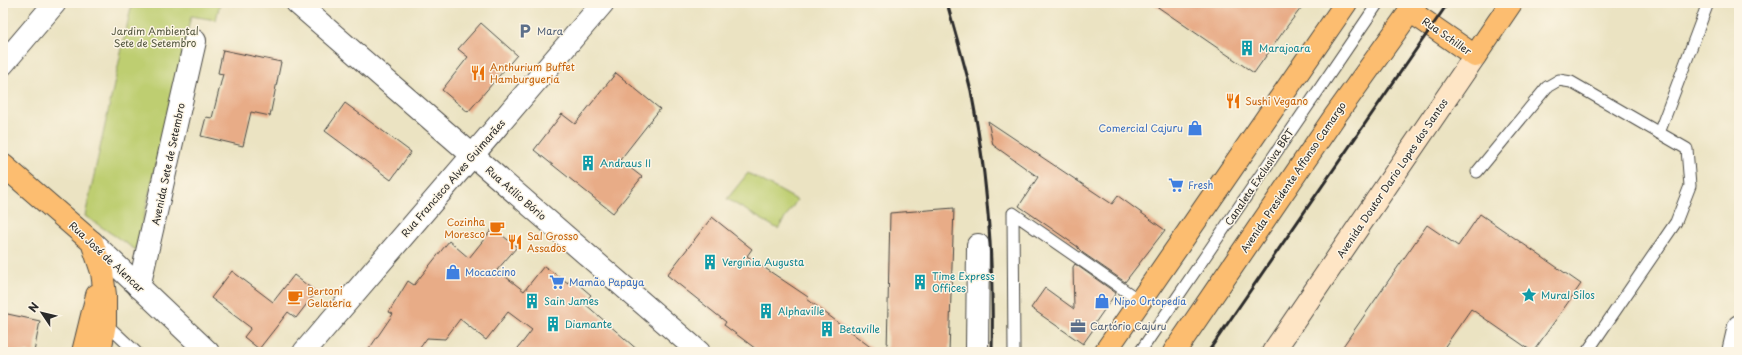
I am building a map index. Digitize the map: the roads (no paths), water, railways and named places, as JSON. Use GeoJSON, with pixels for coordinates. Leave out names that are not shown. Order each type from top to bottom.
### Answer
{"type":"FeatureCollection","features":[{"type":"Feature","properties":{"kind":"main road"},"geometry":{"type":"LineString","coordinates":[[1105,352],[1346,3]]}},
{"type":"Feature","properties":{"kind":"main road","name":"Avenida Doutor Dario Lopes dos Santos"},"geometry":{"type":"LineString","coordinates":[[1273,352],[1511,3]]}},
{"type":"Feature","properties":{"kind":"main road","name":"Rua Schiller"},"geometry":{"type":"LineString","coordinates":[[1408,6],[1475,56]]}},
{"type":"Feature","properties":{"kind":"main road","name":"Avenida Presidente Affonso Camargo"},"geometry":{"type":"LineString","coordinates":[[1174,352],[1408,6]]}},
{"type":"Feature","properties":{"kind":"main road","name":"Rua José de Alencar"},"geometry":{"type":"LineString","coordinates":[[3,164],[92,242]]}},
{"type":"Feature","properties":{"kind":"main road"},"geometry":{"type":"LineString","coordinates":[[92,242],[102,272],[105,295],[105,323],[100,352]]}},
{"type":"Feature","properties":{"kind":"main road"},"geometry":{"type":"LineString","coordinates":[[83,352],[102,272]]}},
{"type":"Feature","properties":{"kind":"street"},"geometry":{"type":"LineString","coordinates":[[3,64],[55,3]]}},
{"type":"Feature","properties":{"kind":"street","name":"Rua Atílio Bório"},"geometry":{"type":"LineString","coordinates":[[297,3],[699,352]]}},
{"type":"Feature","properties":{"kind":"street","name":"Rua Francisco Alves Guimarães"},"geometry":{"type":"LineString","coordinates":[[304,352],[603,3]]}},
{"type":"Feature","properties":{"kind":"street","name":"Avenida Sete de Setembro"},"geometry":{"type":"LineString","coordinates":[[139,287],[195,41]]}},
{"type":"Feature","properties":{"kind":"street","name":"Rua José de Alencar"},"geometry":{"type":"LineString","coordinates":[[92,242],[208,352]]}},
{"type":"Feature","properties":{"kind":"street"},"geometry":{"type":"LineString","coordinates":[[977,352],[978,245]]}},
{"type":"Feature","properties":{"kind":"street"},"geometry":{"type":"LineString","coordinates":[[1733,352],[1739,326]]}},
{"type":"Feature","properties":{"kind":"lane","name":"Canaleta Exclusiva BRT"},"geometry":{"type":"LineString","coordinates":[[1140,352],[1378,3]]}},
{"type":"Feature","properties":{"kind":"lane"},"geometry":{"type":"LineString","coordinates":[[1659,133],[1708,3]]}},
{"type":"Feature","properties":{"kind":"lane"},"geometry":{"type":"LineString","coordinates":[[1477,172],[1547,87],[1559,80],[1571,82],[1687,149],[1690,186],[1676,222],[1587,352]]}},
{"type":"Feature","properties":{"kind":"lane"},"geometry":{"type":"LineString","coordinates":[[1014,352],[1013,213],[1140,301]]}},
{"type":"Feature","properties":{"kind":"lane"},"geometry":{"type":"LineString","coordinates":[[105,323],[136,352]]}},
{"type":"Feature","properties":{"kind":"railway"},"geometry":{"type":"LineString","coordinates":[[947,3],[971,91],[982,156],[991,253],[992,352]]}},
{"type":"Feature","properties":{"kind":"railway"},"geometry":{"type":"LineString","coordinates":[[1208,352],[1448,3]]}},
{"type":"Feature","properties":{"kind":"place","name":"Mara"},"geometry":{"type":"Point","coordinates":[525,31]}},
{"type":"Feature","properties":{"kind":"place","name":"Marajoara"},"geometry":{"type":"Point","coordinates":[1247,48]}},
{"type":"Feature","properties":{"kind":"place","name":"Anthurium Buffet Hamburgueria"},"geometry":{"type":"Point","coordinates":[478,73]}},
{"type":"Feature","properties":{"kind":"place","name":"Sushi Vegano"},"geometry":{"type":"Point","coordinates":[1233,101]}},
{"type":"Feature","properties":{"kind":"place","name":"Comercial Cajuru"},"geometry":{"type":"Point","coordinates":[1195,128]}},
{"type":"Feature","properties":{"kind":"place","name":"Andraus II"},"geometry":{"type":"Point","coordinates":[588,163]}},
{"type":"Feature","properties":{"kind":"place","name":"Fresh"},"geometry":{"type":"Point","coordinates":[1176,185]}},
{"type":"Feature","properties":{"kind":"place","name":"Cozinha Moresco"},"geometry":{"type":"Point","coordinates":[497,228]}},
{"type":"Feature","properties":{"kind":"place","name":"Sal Grosso Assados"},"geometry":{"type":"Point","coordinates":[515,242]}},
{"type":"Feature","properties":{"kind":"place","name":"Vergínia Augusta"},"geometry":{"type":"Point","coordinates":[710,262]}},
{"type":"Feature","properties":{"kind":"place","name":"Mocaccino"},"geometry":{"type":"Point","coordinates":[453,272]}},
{"type":"Feature","properties":{"kind":"place","name":"Mamão Papaya"},"geometry":{"type":"Point","coordinates":[557,282]}},
{"type":"Feature","properties":{"kind":"place","name":"Time Express Offices"},"geometry":{"type":"Point","coordinates":[920,282]}},
{"type":"Feature","properties":{"kind":"place","name":"Mural Silos"},"geometry":{"type":"Point","coordinates":[1529,295]}},
{"type":"Feature","properties":{"kind":"place","name":"Bertoni Gelateria"},"geometry":{"type":"Point","coordinates":[295,297]}},
{"type":"Feature","properties":{"kind":"place","name":"Sain James"},"geometry":{"type":"Point","coordinates":[532,301]}},
{"type":"Feature","properties":{"kind":"place","name":"Nipo Ortopedia"},"geometry":{"type":"Point","coordinates":[1102,301]}},
{"type":"Feature","properties":{"kind":"place","name":"Alphaville"},"geometry":{"type":"Point","coordinates":[766,311]}},
{"type":"Feature","properties":{"kind":"place","name":"Diamante"},"geometry":{"type":"Point","coordinates":[553,324]}},
{"type":"Feature","properties":{"kind":"place","name":"Cartório Cajuru"},"geometry":{"type":"Point","coordinates":[1078,326]}},
{"type":"Feature","properties":{"kind":"place","name":"Betaville"},"geometry":{"type":"Point","coordinates":[827,329]}},
{"type":"Feature","properties":{"kind":"park label","name":"Jardim Ambiental Sete de Setembro"},"geometry":{"type":"Point","coordinates":[155,36]}}]}
